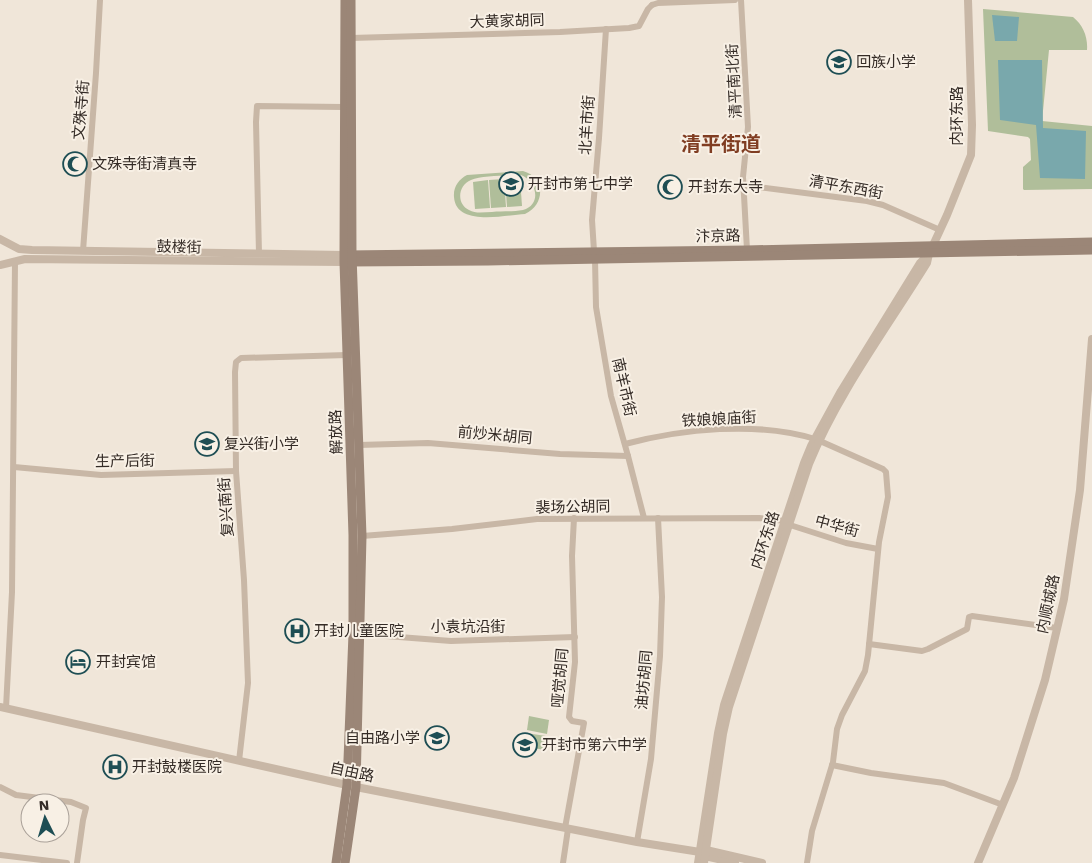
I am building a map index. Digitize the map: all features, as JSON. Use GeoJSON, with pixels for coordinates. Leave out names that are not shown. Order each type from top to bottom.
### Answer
{"type":"FeatureCollection","features":[{"type":"Feature","properties":{"kind":"main road","name":"解放路"},"geometry":{"type":"LineString","coordinates":[[345,0],[343,106],[348,258],[359,445],[362,536],[360,634],[345,863]]}},
{"type":"Feature","properties":{"kind":"main road","name":"解放路"},"geometry":{"type":"LineString","coordinates":[[336,863],[351,786],[353,535],[347,355],[351,0]]}},
{"type":"Feature","properties":{"kind":"main road","name":"汴京路"},"geometry":{"type":"LineString","coordinates":[[348,258],[931,250],[1092,242]]}},
{"type":"Feature","properties":{"kind":"main road","name":"汴京路"},"geometry":{"type":"LineString","coordinates":[[594,255],[747,250],[1092,250]]}},
{"type":"Feature","properties":{"kind":"street","name":"文殊寺街"},"geometry":{"type":"LineString","coordinates":[[83,251],[100,0]]}},
{"type":"Feature","properties":{"kind":"street"},"geometry":{"type":"LineString","coordinates":[[653,3],[735,0]]}},
{"type":"Feature","properties":{"kind":"street","name":"清平南北街"},"geometry":{"type":"LineString","coordinates":[[742,0],[748,127],[744,185],[747,250]]}},
{"type":"Feature","properties":{"kind":"street","name":"内环东路"},"geometry":{"type":"LineString","coordinates":[[698,863],[704,855],[729,707],[787,523],[804,462],[817,440],[841,390],[920,263],[931,250],[971,155],[972,125],[968,0]]}},
{"type":"Feature","properties":{"kind":"street","name":"大黄家胡同"},"geometry":{"type":"LineString","coordinates":[[351,38],[550,32],[637,27],[653,3]]}},
{"type":"Feature","properties":{"kind":"street","name":"北羊市街"},"geometry":{"type":"LineString","coordinates":[[594,255],[592,220],[606,29]]}},
{"type":"Feature","properties":{"kind":"street"},"geometry":{"type":"LineString","coordinates":[[259,254],[257,106],[343,106]]}},
{"type":"Feature","properties":{"kind":"street","name":"清平东西街"},"geometry":{"type":"LineString","coordinates":[[744,185],[866,201],[883,205],[940,230]]}},
{"type":"Feature","properties":{"kind":"street","name":"鼓楼街"},"geometry":{"type":"LineString","coordinates":[[0,239],[19,248],[32,250],[259,254],[348,258]]}},
{"type":"Feature","properties":{"kind":"street","name":"南羊市街"},"geometry":{"type":"LineString","coordinates":[[594,255],[596,307],[610,396],[625,444],[644,518]]}},
{"type":"Feature","properties":{"kind":"street","name":"鼓楼街"},"geometry":{"type":"LineString","coordinates":[[0,266],[25,258],[348,258]]}},
{"type":"Feature","properties":{"kind":"street"},"geometry":{"type":"LineString","coordinates":[[3,708],[12,592],[15,262]]}},
{"type":"Feature","properties":{"kind":"street","name":"内顺城路"},"geometry":{"type":"LineString","coordinates":[[978,863],[1014,778],[1045,680],[1064,599],[1080,490],[1092,339]]}},
{"type":"Feature","properties":{"kind":"street","name":"复兴南街"},"geometry":{"type":"LineString","coordinates":[[239,761],[248,683],[244,580],[236,471],[236,362],[242,358],[347,355]]}},
{"type":"Feature","properties":{"kind":"street","name":"铁娘娘庙街"},"geometry":{"type":"LineString","coordinates":[[625,444],[675,434],[752,429],[796,433],[817,440],[886,472],[888,497],[878,549]]}},
{"type":"Feature","properties":{"kind":"street","name":"前炒米胡同"},"geometry":{"type":"LineString","coordinates":[[359,445],[428,443],[560,454],[628,456]]}},
{"type":"Feature","properties":{"kind":"street","name":"生产后街"},"geometry":{"type":"LineString","coordinates":[[14,467],[101,475],[236,471]]}},
{"type":"Feature","properties":{"kind":"street","name":"哑觉胡同"},"geometry":{"type":"LineString","coordinates":[[567,828],[584,723],[572,720],[569,717],[575,662],[572,556],[574,518]]}},
{"type":"Feature","properties":{"kind":"street","name":"油坊胡同"},"geometry":{"type":"LineString","coordinates":[[637,842],[651,759],[660,656],[662,597],[658,518]]}},
{"type":"Feature","properties":{"kind":"street","name":"裴场公胡同"},"geometry":{"type":"LineString","coordinates":[[362,536],[452,529],[537,519],[759,518],[787,523]]}},
{"type":"Feature","properties":{"kind":"street","name":"中华街"},"geometry":{"type":"LineString","coordinates":[[787,523],[846,543],[878,549]]}},
{"type":"Feature","properties":{"kind":"street"},"geometry":{"type":"LineString","coordinates":[[808,863],[812,831],[832,765],[837,728],[865,671],[878,549]]}},
{"type":"Feature","properties":{"kind":"street"},"geometry":{"type":"LineString","coordinates":[[868,644],[910,650],[928,650],[967,629],[969,617],[972,616],[1057,628]]}},
{"type":"Feature","properties":{"kind":"street","name":"小袁坑沿街"},"geometry":{"type":"LineString","coordinates":[[360,634],[451,641],[575,638]]}},
{"type":"Feature","properties":{"kind":"street","name":"自由路"},"geometry":{"type":"LineString","coordinates":[[3,708],[351,786],[704,855],[762,863]]}},
{"type":"Feature","properties":{"kind":"street"},"geometry":{"type":"LineString","coordinates":[[832,765],[871,773],[944,783],[1003,805]]}},
{"type":"Feature","properties":{"kind":"street"},"geometry":{"type":"LineString","coordinates":[[0,787],[16,795],[71,802],[86,808],[77,863]]}},
{"type":"Feature","properties":{"kind":"street"},"geometry":{"type":"LineString","coordinates":[[563,863],[567,828]]}},
{"type":"Feature","properties":{"kind":"street"},"geometry":{"type":"LineString","coordinates":[[0,855],[68,863]]}},
{"type":"Feature","properties":{"kind":"street","name":"自由路"},"geometry":{"type":"LineString","coordinates":[[704,855],[735,863]]}},
{"type":"Feature","properties":{"kind":"green space"},"geometry":{"type":"Polygon","coordinates":[[[983,9],[1073,17],[1082,28],[1087,40],[1087,50],[1049,50],[1042,121],[1092,126],[1092,189],[1023,189],[1023,167],[1031,160],[1030,139],[1028,137],[988,131],[983,9]]]}},
{"type":"Feature","properties":{"kind":"green space"},"geometry":{"type":"Polygon","coordinates":[[[523,171],[536,179],[539,185],[540,191],[537,204],[525,214],[494,217],[472,216],[463,212],[457,206],[454,197],[454,190],[457,184],[467,175],[523,171]],[[521,175],[476,178],[463,186],[460,199],[465,207],[477,212],[523,210],[533,203],[535,198],[534,187],[521,175]]]}},
{"type":"Feature","properties":{"kind":"green space"},"geometry":{"type":"Polygon","coordinates":[[[520,178],[522,206],[507,207],[505,179],[520,178]]]}},
{"type":"Feature","properties":{"kind":"green space"},"geometry":{"type":"Polygon","coordinates":[[[504,179],[506,207],[491,208],[489,180],[504,179]]]}},
{"type":"Feature","properties":{"kind":"green space"},"geometry":{"type":"Polygon","coordinates":[[[488,180],[490,208],[475,209],[473,182],[488,180]]]}},
{"type":"Feature","properties":{"kind":"green space"},"geometry":{"type":"Polygon","coordinates":[[[529,716],[549,720],[547,734],[527,730],[529,716]]]}},
{"type":"Feature","properties":{"kind":"green space"},"geometry":{"type":"Polygon","coordinates":[[[526,733],[546,736],[544,750],[524,746],[526,733]]]}},
{"type":"Feature","properties":{"kind":"water"},"geometry":{"type":"Polygon","coordinates":[[[992,15],[1019,17],[1017,41],[995,41],[992,15]]]}},
{"type":"Feature","properties":{"kind":"water"},"geometry":{"type":"Polygon","coordinates":[[[998,60],[1042,60],[1043,128],[1086,131],[1085,179],[1040,178],[1036,125],[1000,120],[998,60]]]}},
{"type":"Feature","properties":{"kind":"place","name":"回族小学"},"geometry":{"type":"Point","coordinates":[839,62]}},
{"type":"Feature","properties":{"kind":"place","name":"文殊寺街清真寺"},"geometry":{"type":"Point","coordinates":[75,164]}},
{"type":"Feature","properties":{"kind":"place","name":"开封市第七中学"},"geometry":{"type":"Point","coordinates":[511,184]}},
{"type":"Feature","properties":{"kind":"place","name":"开封东大寺"},"geometry":{"type":"Point","coordinates":[670,187]}},
{"type":"Feature","properties":{"kind":"place","name":"复兴街小学"},"geometry":{"type":"Point","coordinates":[207,444]}},
{"type":"Feature","properties":{"kind":"place","name":"开封儿童医院"},"geometry":{"type":"Point","coordinates":[297,631]}},
{"type":"Feature","properties":{"kind":"place","name":"开封宾馆"},"geometry":{"type":"Point","coordinates":[78,662]}},
{"type":"Feature","properties":{"kind":"place","name":"自由路小学"},"geometry":{"type":"Point","coordinates":[437,738]}},
{"type":"Feature","properties":{"kind":"place","name":"开封市第六中学"},"geometry":{"type":"Point","coordinates":[525,745]}},
{"type":"Feature","properties":{"kind":"place","name":"开封鼓楼医院"},"geometry":{"type":"Point","coordinates":[115,767]}},
{"type":"Feature","properties":{"kind":"district","name":"清平街道"},"geometry":{"type":"Point","coordinates":[721,144]}}]}
